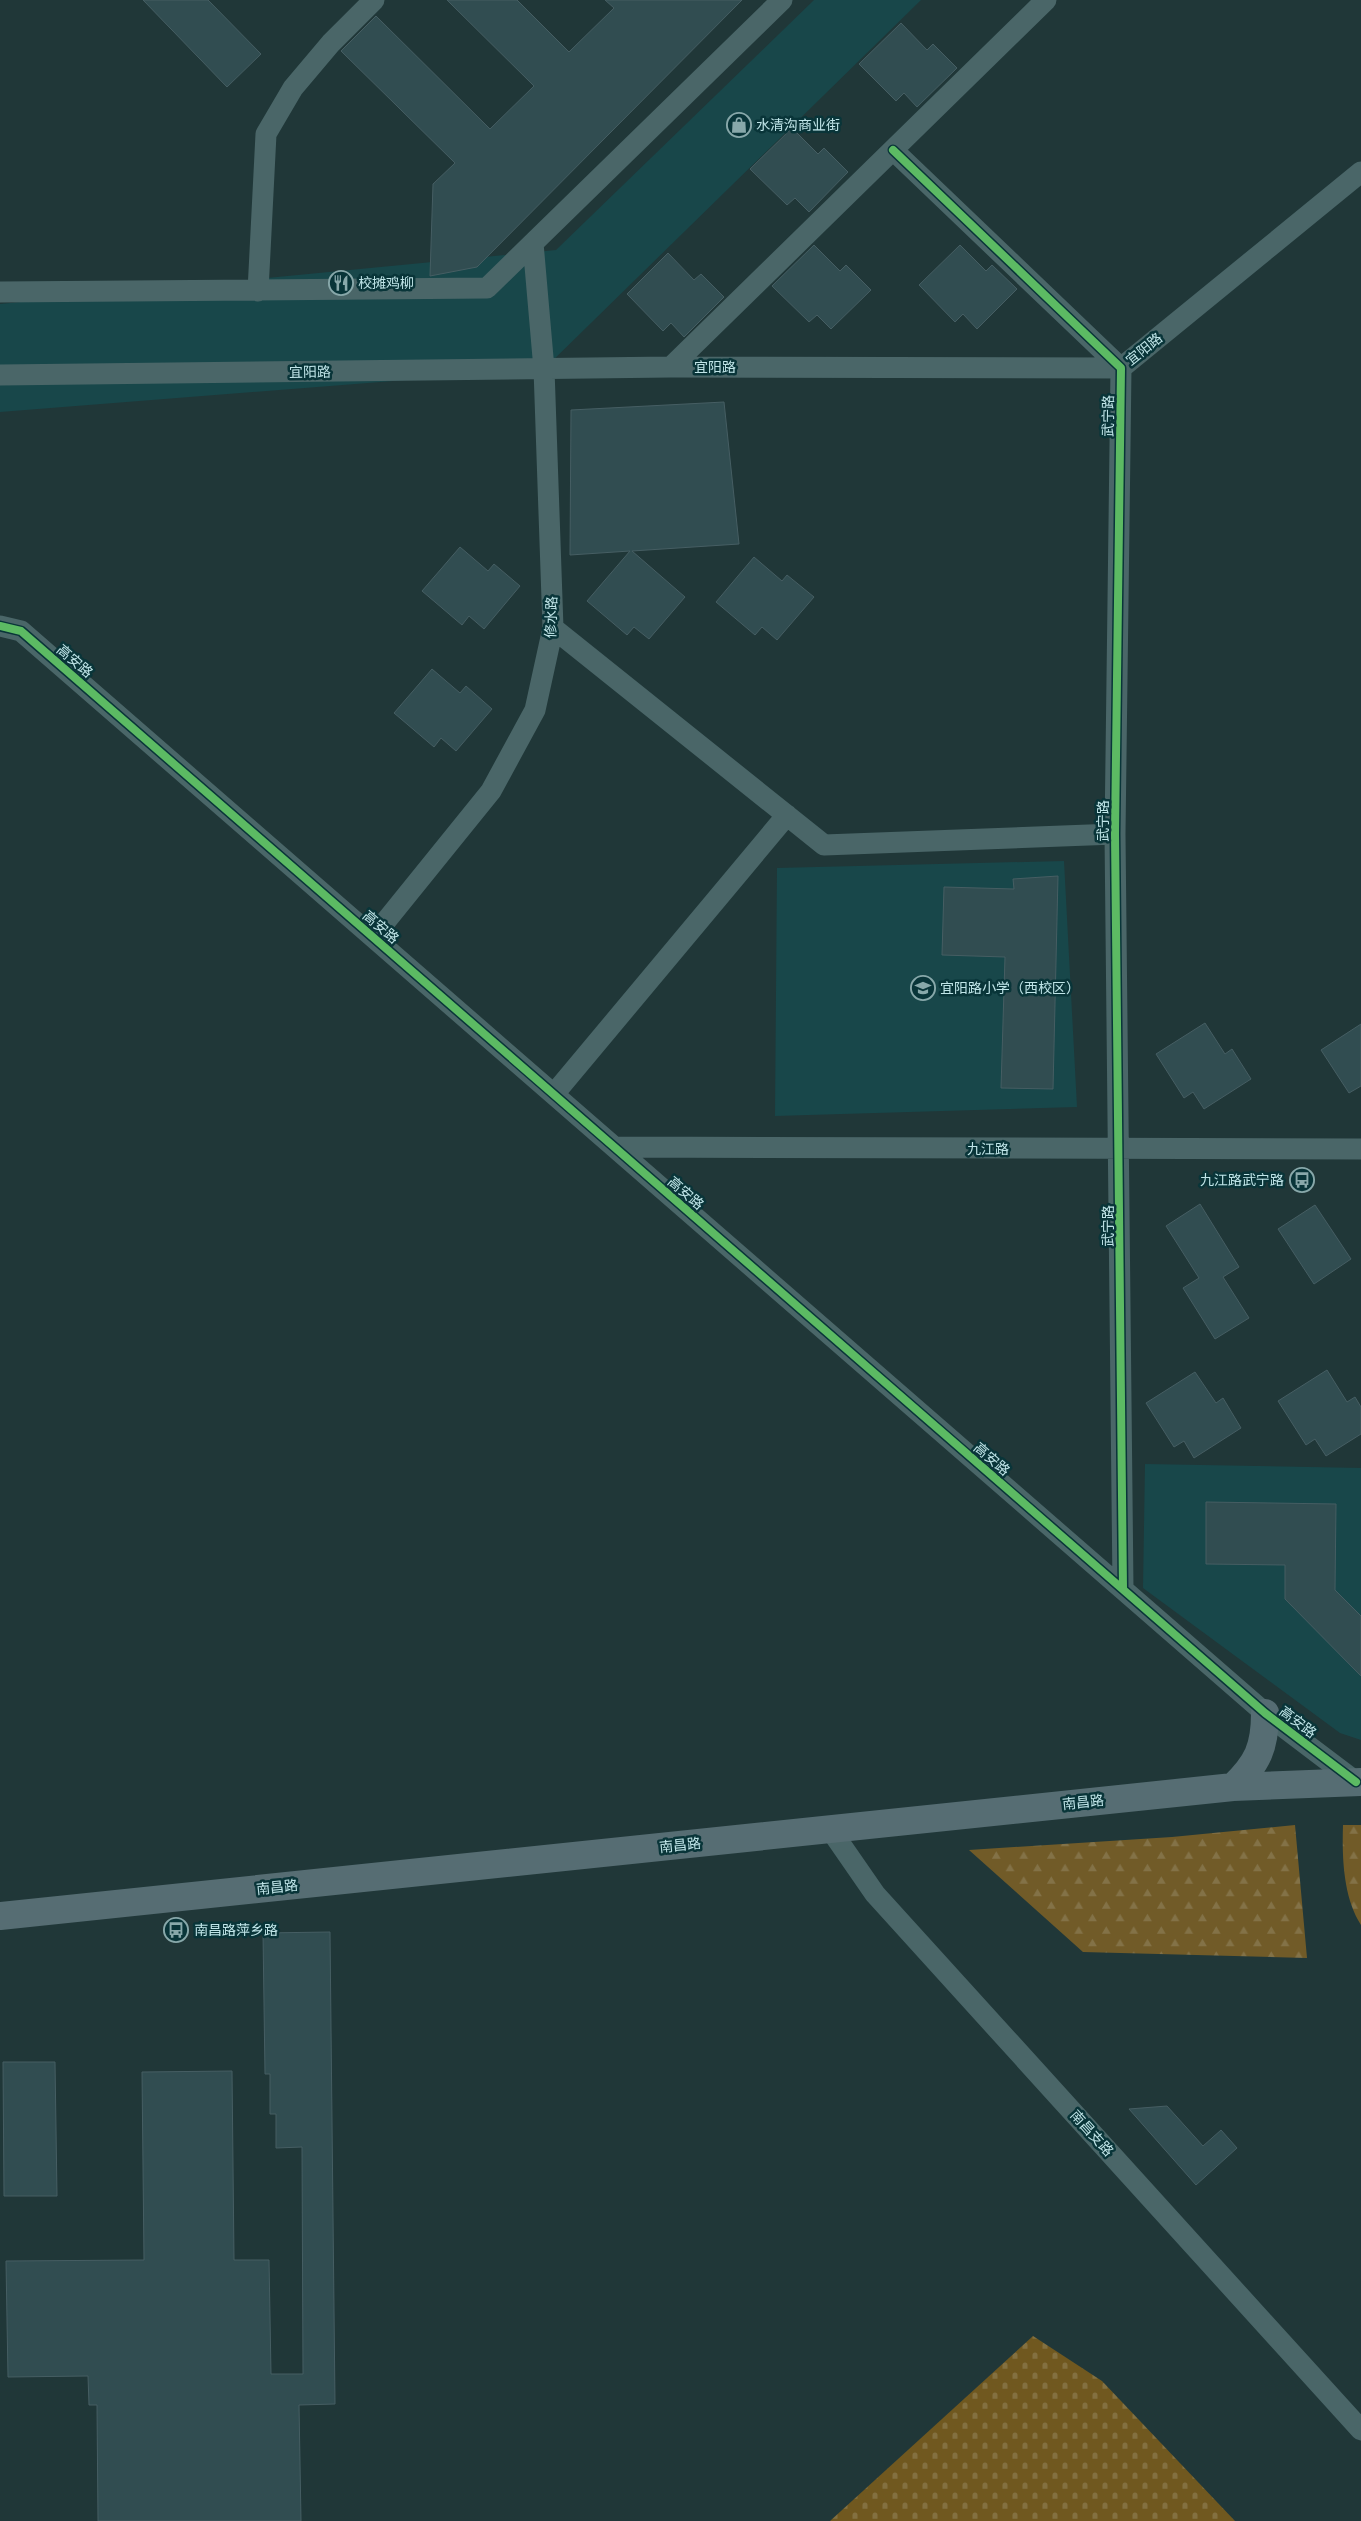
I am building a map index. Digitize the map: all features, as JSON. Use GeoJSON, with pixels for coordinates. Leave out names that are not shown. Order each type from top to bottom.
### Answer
{"type":"FeatureCollection","features":[{"type":"Feature","properties":{"kind":"main road"},"geometry":{"type":"LineString","coordinates":[[1233,1787],[1250,1770],[1260,1753],[1265,1734],[1265,1713]]}},
{"type":"Feature","properties":{"kind":"main road","name":"南昌路"},"geometry":{"type":"LineString","coordinates":[[0,1916],[1233,1787],[1358,1782]]}},
{"type":"Feature","properties":{"kind":"street"},"geometry":{"type":"LineString","coordinates":[[258,290],[266,134],[293,88],[331,43],[374,0]]}},
{"type":"Feature","properties":{"kind":"street"},"geometry":{"type":"LineString","coordinates":[[0,292],[487,288],[782,0]]}},
{"type":"Feature","properties":{"kind":"street"},"geometry":{"type":"LineString","coordinates":[[671,367],[1046,0]]}},
{"type":"Feature","properties":{"kind":"street"},"geometry":{"type":"LineString","coordinates":[[893,150],[1121,368]]}},
{"type":"Feature","properties":{"kind":"street","name":"宜阳路"},"geometry":{"type":"LineString","coordinates":[[0,375],[671,367],[1121,368],[1361,172]]}},
{"type":"Feature","properties":{"kind":"street","name":"修水路"},"geometry":{"type":"LineString","coordinates":[[373,937],[491,791],[535,710],[553,628],[544,369],[533,242]]}},
{"type":"Feature","properties":{"kind":"street","name":"武宁路"},"geometry":{"type":"LineString","coordinates":[[1121,368],[1115,834],[1120,1150],[1123,1590]]}},
{"type":"Feature","properties":{"kind":"street","name":"高安路"},"geometry":{"type":"LineString","coordinates":[[0,626],[21,631],[1265,1713],[1358,1782]]}},
{"type":"Feature","properties":{"kind":"street"},"geometry":{"type":"LineString","coordinates":[[553,628],[824,845],[1115,834]]}},
{"type":"Feature","properties":{"kind":"street"},"geometry":{"type":"LineString","coordinates":[[554,1094],[786,815]]}},
{"type":"Feature","properties":{"kind":"street","name":"九江路"},"geometry":{"type":"LineString","coordinates":[[615,1148],[1361,1149]]}},
{"type":"Feature","properties":{"kind":"street","name":"南昌支路"},"geometry":{"type":"LineString","coordinates":[[830,1829],[875,1894],[1361,2430]]}},
{"type":"Feature","properties":{"kind":"shaded area","name":"水清沟商业街"},"geometry":{"type":"Polygon","coordinates":[[[814,0],[921,0],[544,369],[0,412],[0,304],[556,250],[814,0]]]}},
{"type":"Feature","properties":{"kind":"shaded area","name":"宜阳路小学（西校区）"},"geometry":{"type":"Polygon","coordinates":[[[1064,861],[1077,1107],[775,1116],[777,868],[1064,861]]]}},
{"type":"Feature","properties":{"kind":"shaded area"},"geometry":{"type":"Polygon","coordinates":[[[1145,1464],[1361,1468],[1361,1740],[1340,1733],[1143,1588],[1145,1464]]]}},
{"type":"Feature","properties":{"kind":"green space"},"geometry":{"type":"Polygon","coordinates":[[[1295,1825],[1307,1958],[1083,1952],[969,1850],[1172,1837],[1295,1825]]]}},
{"type":"Feature","properties":{"kind":"green space"},"geometry":{"type":"Polygon","coordinates":[[[1343,1825],[1361,1825],[1361,1925],[1350,1902],[1347,1889],[1343,1850],[1343,1825]]]}},
{"type":"Feature","properties":{"kind":"green space"},"geometry":{"type":"Polygon","coordinates":[[[1033,2336],[1102,2381],[1235,2521],[830,2521],[1033,2336]]]}},
{"type":"Feature","properties":{"kind":"building"},"geometry":{"type":"Polygon","coordinates":[[[143,0],[208,0],[261,54],[227,87],[143,0]]]}},
{"type":"Feature","properties":{"kind":"building"},"geometry":{"type":"Polygon","coordinates":[[[447,0],[517,0],[569,52],[614,8],[605,0],[742,0],[477,267],[430,276],[433,184],[455,163],[341,51],[376,16],[490,129],[534,86],[447,0]]]}},
{"type":"Feature","properties":{"kind":"building"},"geometry":{"type":"Polygon","coordinates":[[[901,23],[927,50],[933,44],[957,68],[917,107],[904,93],[896,101],[859,64],[901,23]]]}},
{"type":"Feature","properties":{"kind":"building"},"geometry":{"type":"Polygon","coordinates":[[[792,128],[818,154],[824,148],[848,172],[809,212],[795,198],[787,205],[750,169],[792,128]]]}},
{"type":"Feature","properties":{"kind":"building"},"geometry":{"type":"Polygon","coordinates":[[[814,245],[840,271],[846,265],[871,290],[831,329],[817,315],[809,322],[772,286],[814,245]]]}},
{"type":"Feature","properties":{"kind":"building"},"geometry":{"type":"Polygon","coordinates":[[[960,245],[986,271],[992,265],[1017,289],[977,329],[963,314],[955,322],[919,285],[960,245]]]}},
{"type":"Feature","properties":{"kind":"building"},"geometry":{"type":"Polygon","coordinates":[[[668,253],[694,280],[701,274],[724,297],[684,337],[671,323],[663,331],[627,294],[668,253]]]}},
{"type":"Feature","properties":{"kind":"building"},"geometry":{"type":"Polygon","coordinates":[[[724,402],[739,544],[632,551],[685,597],[649,639],[634,627],[627,635],[587,601],[630,551],[570,555],[571,410],[724,402]]]}},
{"type":"Feature","properties":{"kind":"building"},"geometry":{"type":"Polygon","coordinates":[[[460,547],[488,571],[494,564],[520,586],[484,629],[469,616],[462,625],[422,591],[460,547]]]}},
{"type":"Feature","properties":{"kind":"building"},"geometry":{"type":"Polygon","coordinates":[[[754,557],[782,581],[787,575],[814,597],[777,640],[762,627],[755,635],[716,602],[754,557]]]}},
{"type":"Feature","properties":{"kind":"building"},"geometry":{"type":"Polygon","coordinates":[[[432,669],[460,693],[466,686],[492,709],[456,751],[441,738],[434,747],[394,713],[432,669]]]}},
{"type":"Feature","properties":{"kind":"building"},"geometry":{"type":"Polygon","coordinates":[[[1058,876],[1053,1089],[1001,1088],[1005,957],[942,955],[944,887],[1014,889],[1013,879],[1058,876]]]}},
{"type":"Feature","properties":{"kind":"building"},"geometry":{"type":"Polygon","coordinates":[[[1205,1023],[1225,1054],[1232,1049],[1251,1079],[1204,1109],[1193,1092],[1184,1098],[1156,1054],[1205,1023]]]}},
{"type":"Feature","properties":{"kind":"building"},"geometry":{"type":"Polygon","coordinates":[[[1361,1024],[1361,1086],[1349,1093],[1321,1050],[1361,1024]]]}},
{"type":"Feature","properties":{"kind":"building"},"geometry":{"type":"Polygon","coordinates":[[[1200,1204],[1239,1267],[1223,1277],[1249,1318],[1215,1339],[1183,1288],[1199,1278],[1166,1226],[1200,1204]]]}},
{"type":"Feature","properties":{"kind":"building"},"geometry":{"type":"Polygon","coordinates":[[[1315,1205],[1351,1259],[1314,1284],[1278,1229],[1315,1205]]]}},
{"type":"Feature","properties":{"kind":"building"},"geometry":{"type":"Polygon","coordinates":[[[1327,1370],[1347,1402],[1355,1397],[1361,1407],[1361,1434],[1326,1456],[1315,1439],[1306,1445],[1278,1401],[1327,1370]]]}},
{"type":"Feature","properties":{"kind":"building"},"geometry":{"type":"Polygon","coordinates":[[[1195,1372],[1216,1403],[1223,1398],[1241,1428],[1194,1458],[1184,1441],[1174,1447],[1146,1403],[1195,1372]]]}},
{"type":"Feature","properties":{"kind":"building"},"geometry":{"type":"Polygon","coordinates":[[[1206,1502],[1336,1504],[1335,1590],[1361,1616],[1361,1676],[1285,1599],[1285,1565],[1206,1564],[1206,1502]]]}},
{"type":"Feature","properties":{"kind":"building"},"geometry":{"type":"Polygon","coordinates":[[[330,1932],[335,2404],[299,2405],[301,2521],[98,2521],[97,2405],[89,2405],[88,2376],[8,2377],[6,2261],[144,2260],[142,2072],[232,2071],[234,2260],[269,2260],[271,2374],[303,2374],[302,2147],[276,2148],[276,2114],[270,2114],[270,2074],[265,2074],[263,1933],[330,1932]]]}},
{"type":"Feature","properties":{"kind":"building"},"geometry":{"type":"Polygon","coordinates":[[[3,2062],[55,2062],[57,2196],[4,2196],[3,2062]]]}},
{"type":"Feature","properties":{"kind":"building"},"geometry":{"type":"Polygon","coordinates":[[[1167,2106],[1203,2146],[1221,2130],[1237,2148],[1196,2185],[1129,2109],[1167,2106]]]}},
{"type":"Feature","properties":{"kind":"cycle path"},"geometry":{"type":"LineString","coordinates":[[893,150],[1121,368],[1115,834],[1123,1589]]}},
{"type":"Feature","properties":{"kind":"cycle path"},"geometry":{"type":"LineString","coordinates":[[0,626],[21,631],[1265,1713],[1356,1782]]}},
{"type":"Feature","properties":{"kind":"place","name":"水清沟商业街"},"geometry":{"type":"Point","coordinates":[739,125]}},
{"type":"Feature","properties":{"kind":"place","name":"校摊鸡柳"},"geometry":{"type":"Point","coordinates":[341,283]}},
{"type":"Feature","properties":{"kind":"place","name":"宜阳路小学（西校区）"},"geometry":{"type":"Point","coordinates":[923,988]}},
{"type":"Feature","properties":{"kind":"place","name":"九江路武宁路"},"geometry":{"type":"Point","coordinates":[1302,1180]}},
{"type":"Feature","properties":{"kind":"place","name":"南昌路萍乡路"},"geometry":{"type":"Point","coordinates":[176,1930]}}]}
